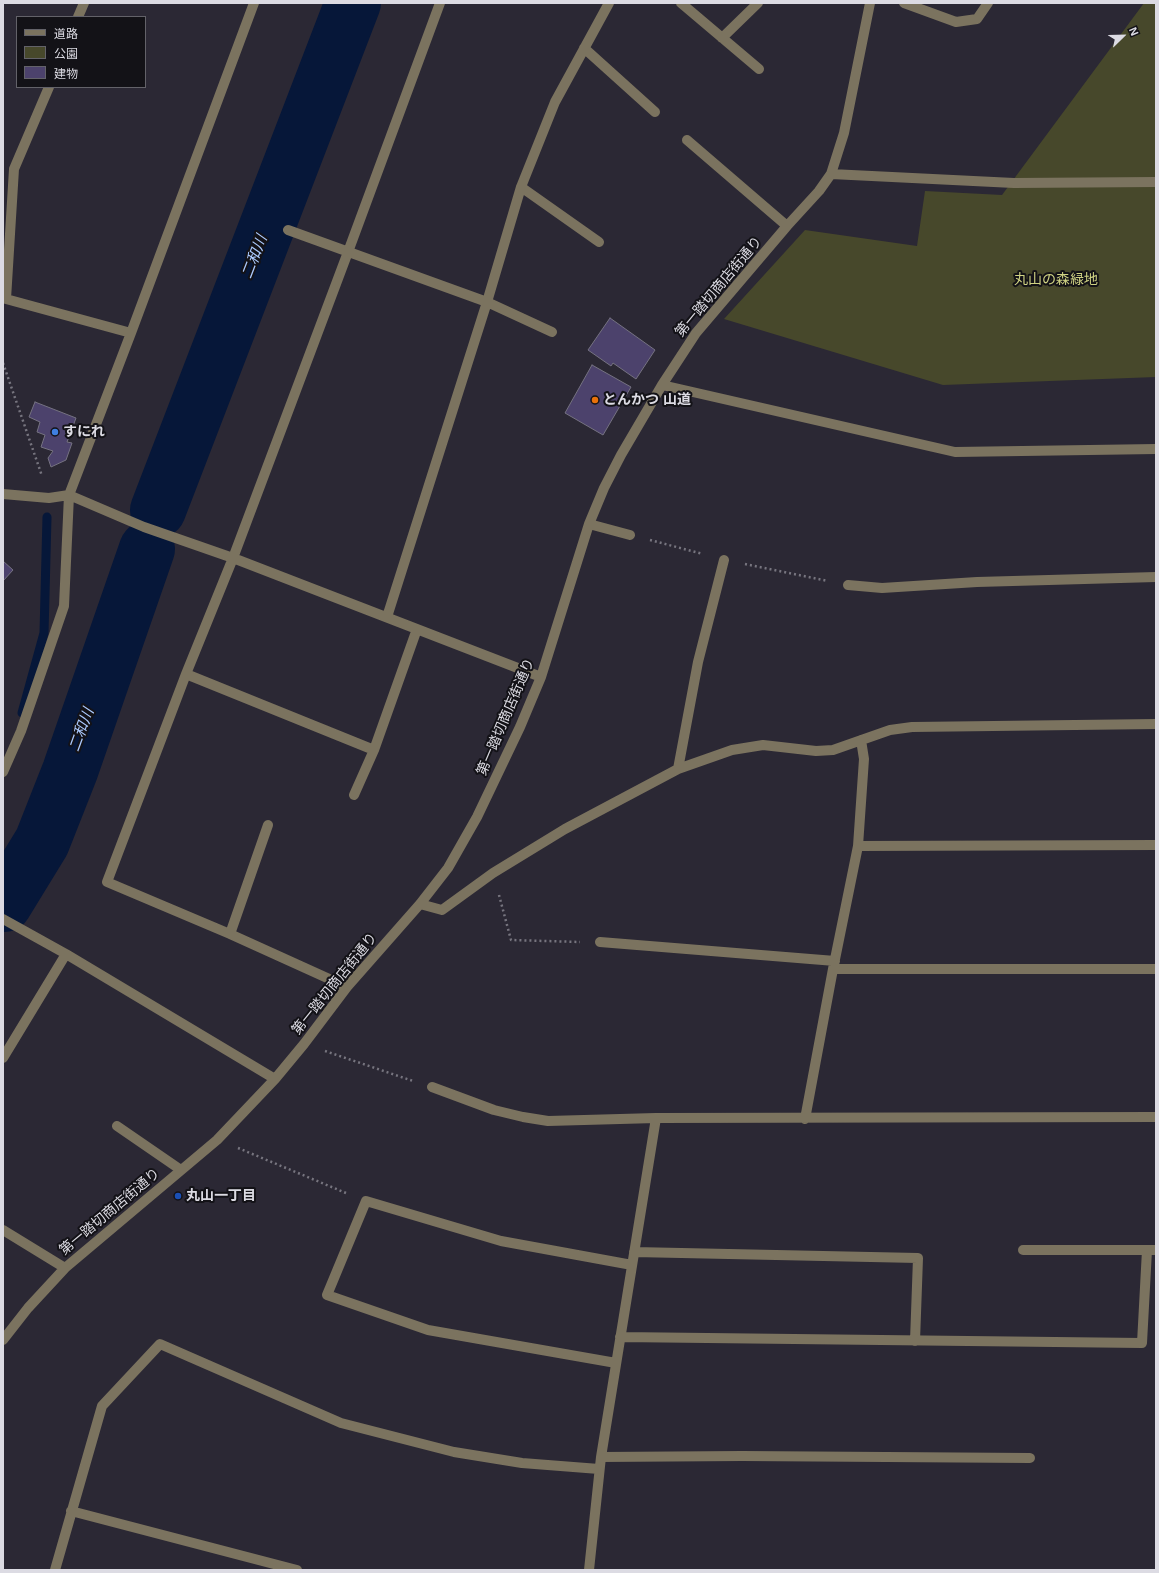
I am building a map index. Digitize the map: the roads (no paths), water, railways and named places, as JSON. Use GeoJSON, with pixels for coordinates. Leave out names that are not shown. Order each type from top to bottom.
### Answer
{"type":"FeatureCollection","features":[{"type":"Feature","properties":{"kind":"street"},"geometry":{"type":"LineString","coordinates":[[78,16],[84,3]]}},
{"type":"Feature","properties":{"kind":"street"},"geometry":{"type":"LineString","coordinates":[[3,772],[21,731],[64,606],[69,495],[254,3]]}},
{"type":"Feature","properties":{"kind":"street"},"geometry":{"type":"LineString","coordinates":[[347,987],[230,934],[107,882],[186,674],[233,558],[440,3]]}},
{"type":"Feature","properties":{"kind":"street"},"geometry":{"type":"LineString","coordinates":[[387,617],[487,302],[521,187],[554,102],[608,3]]}},
{"type":"Feature","properties":{"kind":"street"},"geometry":{"type":"LineString","coordinates":[[681,3],[759,69]]}},
{"type":"Feature","properties":{"kind":"street"},"geometry":{"type":"LineString","coordinates":[[722,38],[758,3]]}},
{"type":"Feature","properties":{"kind":"street","name":"第一踏切商店街通り"},"geometry":{"type":"LineString","coordinates":[[3,1340],[28,1308],[65,1268],[217,1140],[275,1079],[304,1044],[347,987],[420,904],[448,868],[477,817],[520,727],[541,677],[589,524],[604,488],[621,456],[662,385],[696,333],[787,226],[819,192],[831,174],[844,133],[870,3]]}},
{"type":"Feature","properties":{"kind":"street"},"geometry":{"type":"LineString","coordinates":[[904,3],[956,22],[977,18],[988,3]]}},
{"type":"Feature","properties":{"kind":"street"},"geometry":{"type":"LineString","coordinates":[[584,48],[655,112]]}},
{"type":"Feature","properties":{"kind":"street"},"geometry":{"type":"LineString","coordinates":[[49,88],[14,169],[6,299],[131,333]]}},
{"type":"Feature","properties":{"kind":"street"},"geometry":{"type":"LineString","coordinates":[[687,140],[787,226]]}},
{"type":"Feature","properties":{"kind":"street"},"geometry":{"type":"LineString","coordinates":[[831,174],[1014,183],[1156,182]]}},
{"type":"Feature","properties":{"kind":"street"},"geometry":{"type":"LineString","coordinates":[[521,187],[599,242]]}},
{"type":"Feature","properties":{"kind":"street"},"geometry":{"type":"LineString","coordinates":[[288,230],[487,302],[552,332]]}},
{"type":"Feature","properties":{"kind":"street"},"geometry":{"type":"LineString","coordinates":[[662,385],[955,452],[1156,449]]}},
{"type":"Feature","properties":{"kind":"street"},"geometry":{"type":"LineString","coordinates":[[3,494],[48,498],[69,495],[144,527],[233,558],[541,677]]}},
{"type":"Feature","properties":{"kind":"street"},"geometry":{"type":"LineString","coordinates":[[589,524],[630,535]]}},
{"type":"Feature","properties":{"kind":"street"},"geometry":{"type":"LineString","coordinates":[[678,769],[698,662],[724,560]]}},
{"type":"Feature","properties":{"kind":"street"},"geometry":{"type":"LineString","coordinates":[[848,585],[882,588],[977,582],[1156,577]]}},
{"type":"Feature","properties":{"kind":"street"},"geometry":{"type":"LineString","coordinates":[[354,795],[374,750],[417,629]]}},
{"type":"Feature","properties":{"kind":"street"},"geometry":{"type":"LineString","coordinates":[[186,674],[374,750]]}},
{"type":"Feature","properties":{"kind":"street"},"geometry":{"type":"LineString","coordinates":[[420,904],[442,910],[493,873],[565,829],[678,769],[732,750],[763,745],[816,751],[833,750],[890,730],[912,727],[1156,724]]}},
{"type":"Feature","properties":{"kind":"street"},"geometry":{"type":"LineString","coordinates":[[805,1119],[858,846],[864,759],[861,740]]}},
{"type":"Feature","properties":{"kind":"street"},"geometry":{"type":"LineString","coordinates":[[230,934],[268,825]]}},
{"type":"Feature","properties":{"kind":"street"},"geometry":{"type":"LineString","coordinates":[[858,846],[1156,845]]}},
{"type":"Feature","properties":{"kind":"street"},"geometry":{"type":"LineString","coordinates":[[4,919],[66,954],[275,1079]]}},
{"type":"Feature","properties":{"kind":"street"},"geometry":{"type":"LineString","coordinates":[[600,942],[834,965],[1156,969]]}},
{"type":"Feature","properties":{"kind":"street"},"geometry":{"type":"LineString","coordinates":[[3,1058],[66,954]]}},
{"type":"Feature","properties":{"kind":"street"},"geometry":{"type":"LineString","coordinates":[[432,1087],[494,1110],[548,1121],[656,1118],[805,1119],[1156,1117]]}},
{"type":"Feature","properties":{"kind":"street"},"geometry":{"type":"LineString","coordinates":[[588,1570],[601,1458],[656,1118]]}},
{"type":"Feature","properties":{"kind":"street"},"geometry":{"type":"LineString","coordinates":[[117,1126],[180,1170]]}},
{"type":"Feature","properties":{"kind":"street"},"geometry":{"type":"LineString","coordinates":[[616,1363],[428,1330],[327,1295],[366,1201],[501,1241],[632,1265]]}},
{"type":"Feature","properties":{"kind":"street"},"geometry":{"type":"LineString","coordinates":[[3,1230],[65,1268]]}},
{"type":"Feature","properties":{"kind":"street"},"geometry":{"type":"LineString","coordinates":[[620,1337],[1142,1343],[1152,1250],[1023,1250]]}},
{"type":"Feature","properties":{"kind":"street"},"geometry":{"type":"LineString","coordinates":[[634,1252],[918,1258],[915,1341]]}},
{"type":"Feature","properties":{"kind":"street"},"geometry":{"type":"LineString","coordinates":[[55,1570],[102,1406],[160,1344],[342,1423],[454,1452],[522,1463],[600,1469]]}},
{"type":"Feature","properties":{"kind":"street"},"geometry":{"type":"LineString","coordinates":[[601,1458],[742,1456],[1030,1458]]}},
{"type":"Feature","properties":{"kind":"street"},"geometry":{"type":"LineString","coordinates":[[71,1511],[297,1570]]}},
{"type":"Feature","properties":{"kind":"waterway","name":"二和川"},"geometry":{"type":"LineString","coordinates":[[158,510],[353,3]]}},
{"type":"Feature","properties":{"kind":"waterway"},"geometry":{"type":"LineString","coordinates":[[22,713],[44,633],[47,517]]}},
{"type":"Feature","properties":{"kind":"waterway","name":"二和川"},"geometry":{"type":"LineString","coordinates":[[4,904],[42,842],[70,771],[147,549]]}},
{"type":"Feature","properties":{"kind":"place","name":"とんかつ 山道"},"geometry":{"type":"Point","coordinates":[595,400]}},
{"type":"Feature","properties":{"kind":"place","name":"すにれ"},"geometry":{"type":"Point","coordinates":[55,432]}},
{"type":"Feature","properties":{"kind":"place","name":"丸山一丁目"},"geometry":{"type":"Point","coordinates":[178,1196]}},
{"type":"Feature","properties":{"kind":"park label","name":"丸山の森緑地"},"geometry":{"type":"Point","coordinates":[1056,280]}}]}
